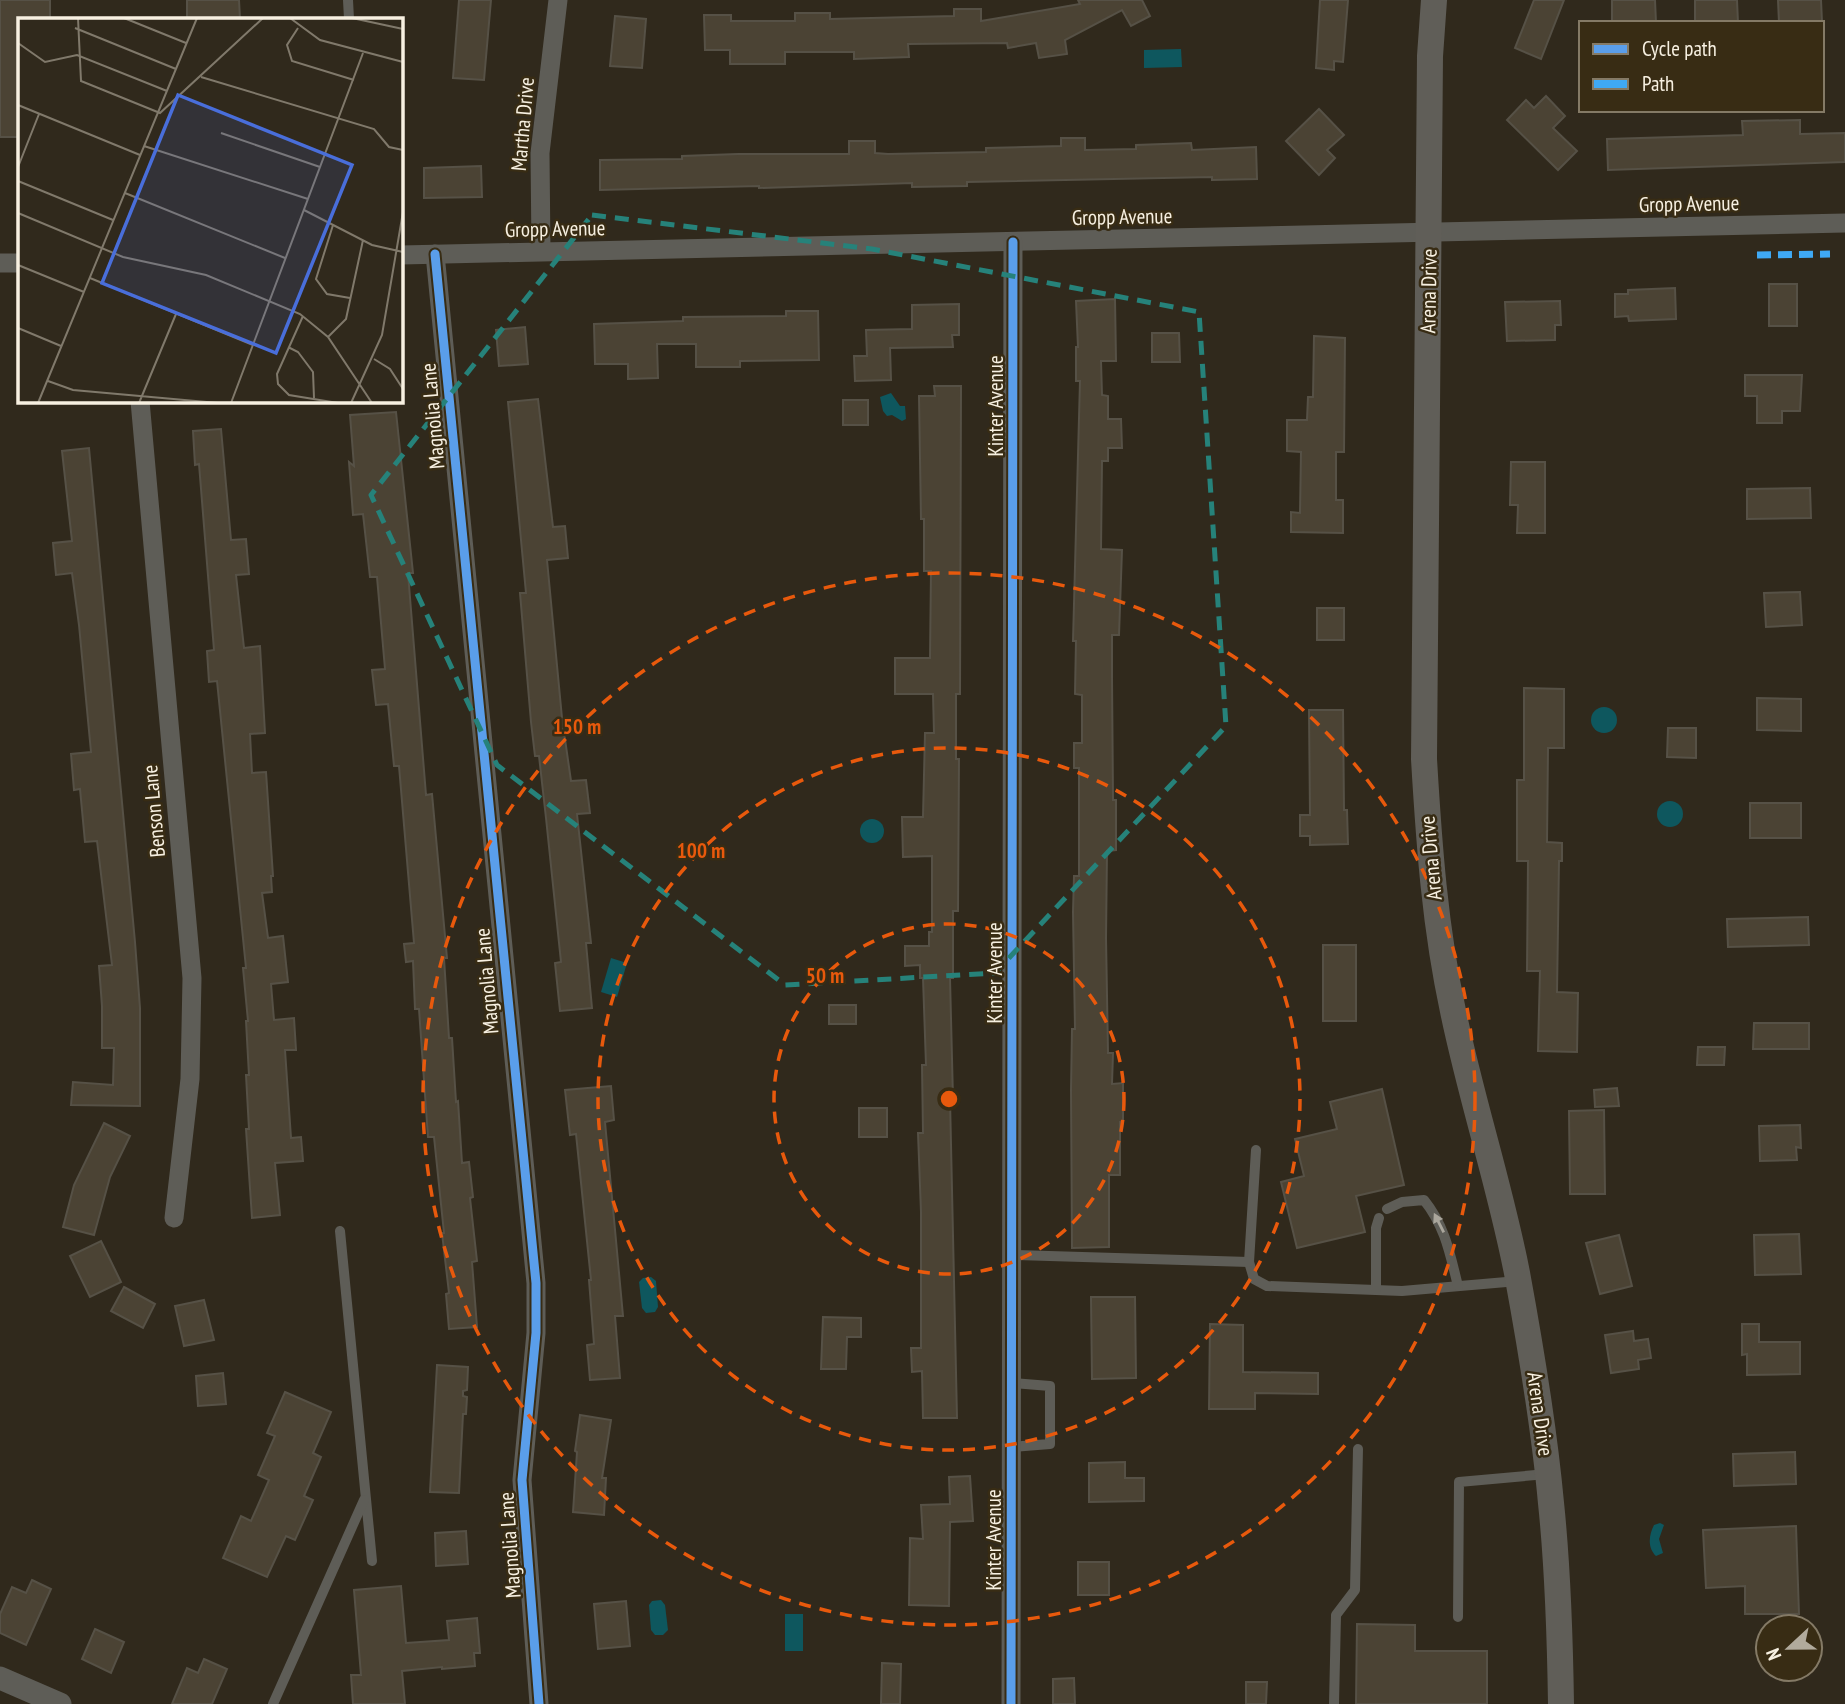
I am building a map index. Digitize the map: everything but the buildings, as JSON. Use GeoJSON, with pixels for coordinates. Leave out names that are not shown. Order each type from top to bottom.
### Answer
{"type":"FeatureCollection","features":[{"type":"Feature","properties":{"kind":"main road","name":"Arena Drive"},"geometry":{"type":"LineString","coordinates":[[1434,0],[1430,57],[1424,759],[1429,852],[1440,944],[1453,1012],[1518,1281],[1538,1391],[1548,1474],[1559,1616],[1561,1704]]}},
{"type":"Feature","properties":{"kind":"street","name":"Martha Drive"},"geometry":{"type":"LineString","coordinates":[[541,251],[540,153],[558,0]]}},
{"type":"Feature","properties":{"kind":"street","name":"Gropp Avenue"},"geometry":{"type":"LineString","coordinates":[[402,255],[1845,223]]}},
{"type":"Feature","properties":{"kind":"street","name":"Kinter Avenue"},"geometry":{"type":"LineString","coordinates":[[1011,1704],[1013,242]]}},
{"type":"Feature","properties":{"kind":"street","name":"Magnolia Lane"},"geometry":{"type":"LineString","coordinates":[[435,254],[536,1283],[536,1333],[522,1480],[539,1704]]}},
{"type":"Feature","properties":{"kind":"street"},"geometry":{"type":"LineString","coordinates":[[0,263],[18,263]]}},
{"type":"Feature","properties":{"kind":"street","name":"Benson Lane"},"geometry":{"type":"LineString","coordinates":[[140,402],[192,978],[192,1052],[174,1218]]}},
{"type":"Feature","properties":{"kind":"street"},"geometry":{"type":"LineString","coordinates":[[0,1678],[60,1704]]}},
{"type":"Feature","properties":{"kind":"lane"},"geometry":{"type":"LineString","coordinates":[[348,0],[349,18]]}},
{"type":"Feature","properties":{"kind":"lane"},"geometry":{"type":"LineString","coordinates":[[1256,1150],[1249,1262],[1254,1279],[1267,1286],[1402,1291],[1518,1281]]}},
{"type":"Feature","properties":{"kind":"lane"},"geometry":{"type":"LineString","coordinates":[[1387,1209],[1402,1202],[1424,1200],[1436,1215],[1444,1232],[1458,1286]]}},
{"type":"Feature","properties":{"kind":"lane"},"geometry":{"type":"LineString","coordinates":[[1376,1290],[1376,1228],[1379,1218]]}},
{"type":"Feature","properties":{"kind":"lane"},"geometry":{"type":"LineString","coordinates":[[340,1231],[372,1561]]}},
{"type":"Feature","properties":{"kind":"lane"},"geometry":{"type":"LineString","coordinates":[[1012,1255],[1249,1262]]}},
{"type":"Feature","properties":{"kind":"lane"},"geometry":{"type":"LineString","coordinates":[[1012,1383],[1050,1385],[1050,1444],[1012,1447]]}},
{"type":"Feature","properties":{"kind":"lane"},"geometry":{"type":"LineString","coordinates":[[1334,1704],[1336,1615],[1355,1590],[1358,1449]]}},
{"type":"Feature","properties":{"kind":"lane"},"geometry":{"type":"LineString","coordinates":[[1458,1617],[1459,1482],[1548,1474]]}},
{"type":"Feature","properties":{"kind":"lane"},"geometry":{"type":"LineString","coordinates":[[273,1704],[366,1497]]}},
{"type":"Feature","properties":{"kind":"highlighted area"},"geometry":{"type":"Polygon","coordinates":[[[592,215],[872,249],[1199,312],[1226,726],[995,973],[785,985],[497,765],[371,495],[592,215]]]}},
{"type":"Feature","properties":{"kind":"water"},"geometry":{"type":"Polygon","coordinates":[[[1181,49],[1182,67],[1144,68],[1144,50],[1181,49]]]}},
{"type":"Feature","properties":{"kind":"water"},"geometry":{"type":"Polygon","coordinates":[[[891,393],[900,406],[905,406],[906,419],[902,421],[892,415],[887,416],[883,411],[880,397],[891,393]]]}},
{"type":"Feature","properties":{"kind":"water"},"geometry":{"type":"Polygon","coordinates":[[[1604,707],[1613,711],[1617,720],[1613,729],[1604,733],[1595,729],[1591,720],[1595,711],[1604,707]]]}},
{"type":"Feature","properties":{"kind":"water"},"geometry":{"type":"Polygon","coordinates":[[[1670,801],[1679,805],[1683,814],[1679,823],[1670,827],[1661,823],[1657,814],[1661,805],[1670,801]]]}},
{"type":"Feature","properties":{"kind":"water"},"geometry":{"type":"Polygon","coordinates":[[[872,819],[881,822],[884,831],[881,840],[872,843],[863,840],[860,831],[863,822],[872,819]]]}},
{"type":"Feature","properties":{"kind":"water"},"geometry":{"type":"Polygon","coordinates":[[[611,958],[627,963],[617,997],[601,992],[611,958]]]}},
{"type":"Feature","properties":{"kind":"water"},"geometry":{"type":"Polygon","coordinates":[[[651,1277],[656,1281],[658,1307],[655,1312],[646,1313],[642,1308],[639,1282],[643,1278],[651,1277]]]}},
{"type":"Feature","properties":{"kind":"water"},"geometry":{"type":"Polygon","coordinates":[[[1654,1525],[1664,1525],[1659,1539],[1663,1553],[1656,1556],[1651,1549],[1650,1537],[1654,1525]]]}},
{"type":"Feature","properties":{"kind":"water"},"geometry":{"type":"Polygon","coordinates":[[[661,1600],[665,1605],[668,1630],[663,1635],[655,1635],[651,1630],[649,1605],[652,1601],[661,1600]]]}},
{"type":"Feature","properties":{"kind":"water"},"geometry":{"type":"Polygon","coordinates":[[[785,1614],[803,1614],[803,1651],[785,1651],[785,1614]]]}},
{"type":"Feature","properties":{"kind":"marked path"},"geometry":{"type":"LineString","coordinates":[[1757,255],[1830,254]]}},
{"type":"Feature","properties":{"kind":"cycle path"},"geometry":{"type":"LineString","coordinates":[[1011,1704],[1013,242]]}},
{"type":"Feature","properties":{"kind":"cycle path"},"geometry":{"type":"LineString","coordinates":[[435,254],[536,1283],[536,1333],[522,1480],[539,1704]]}}]}
